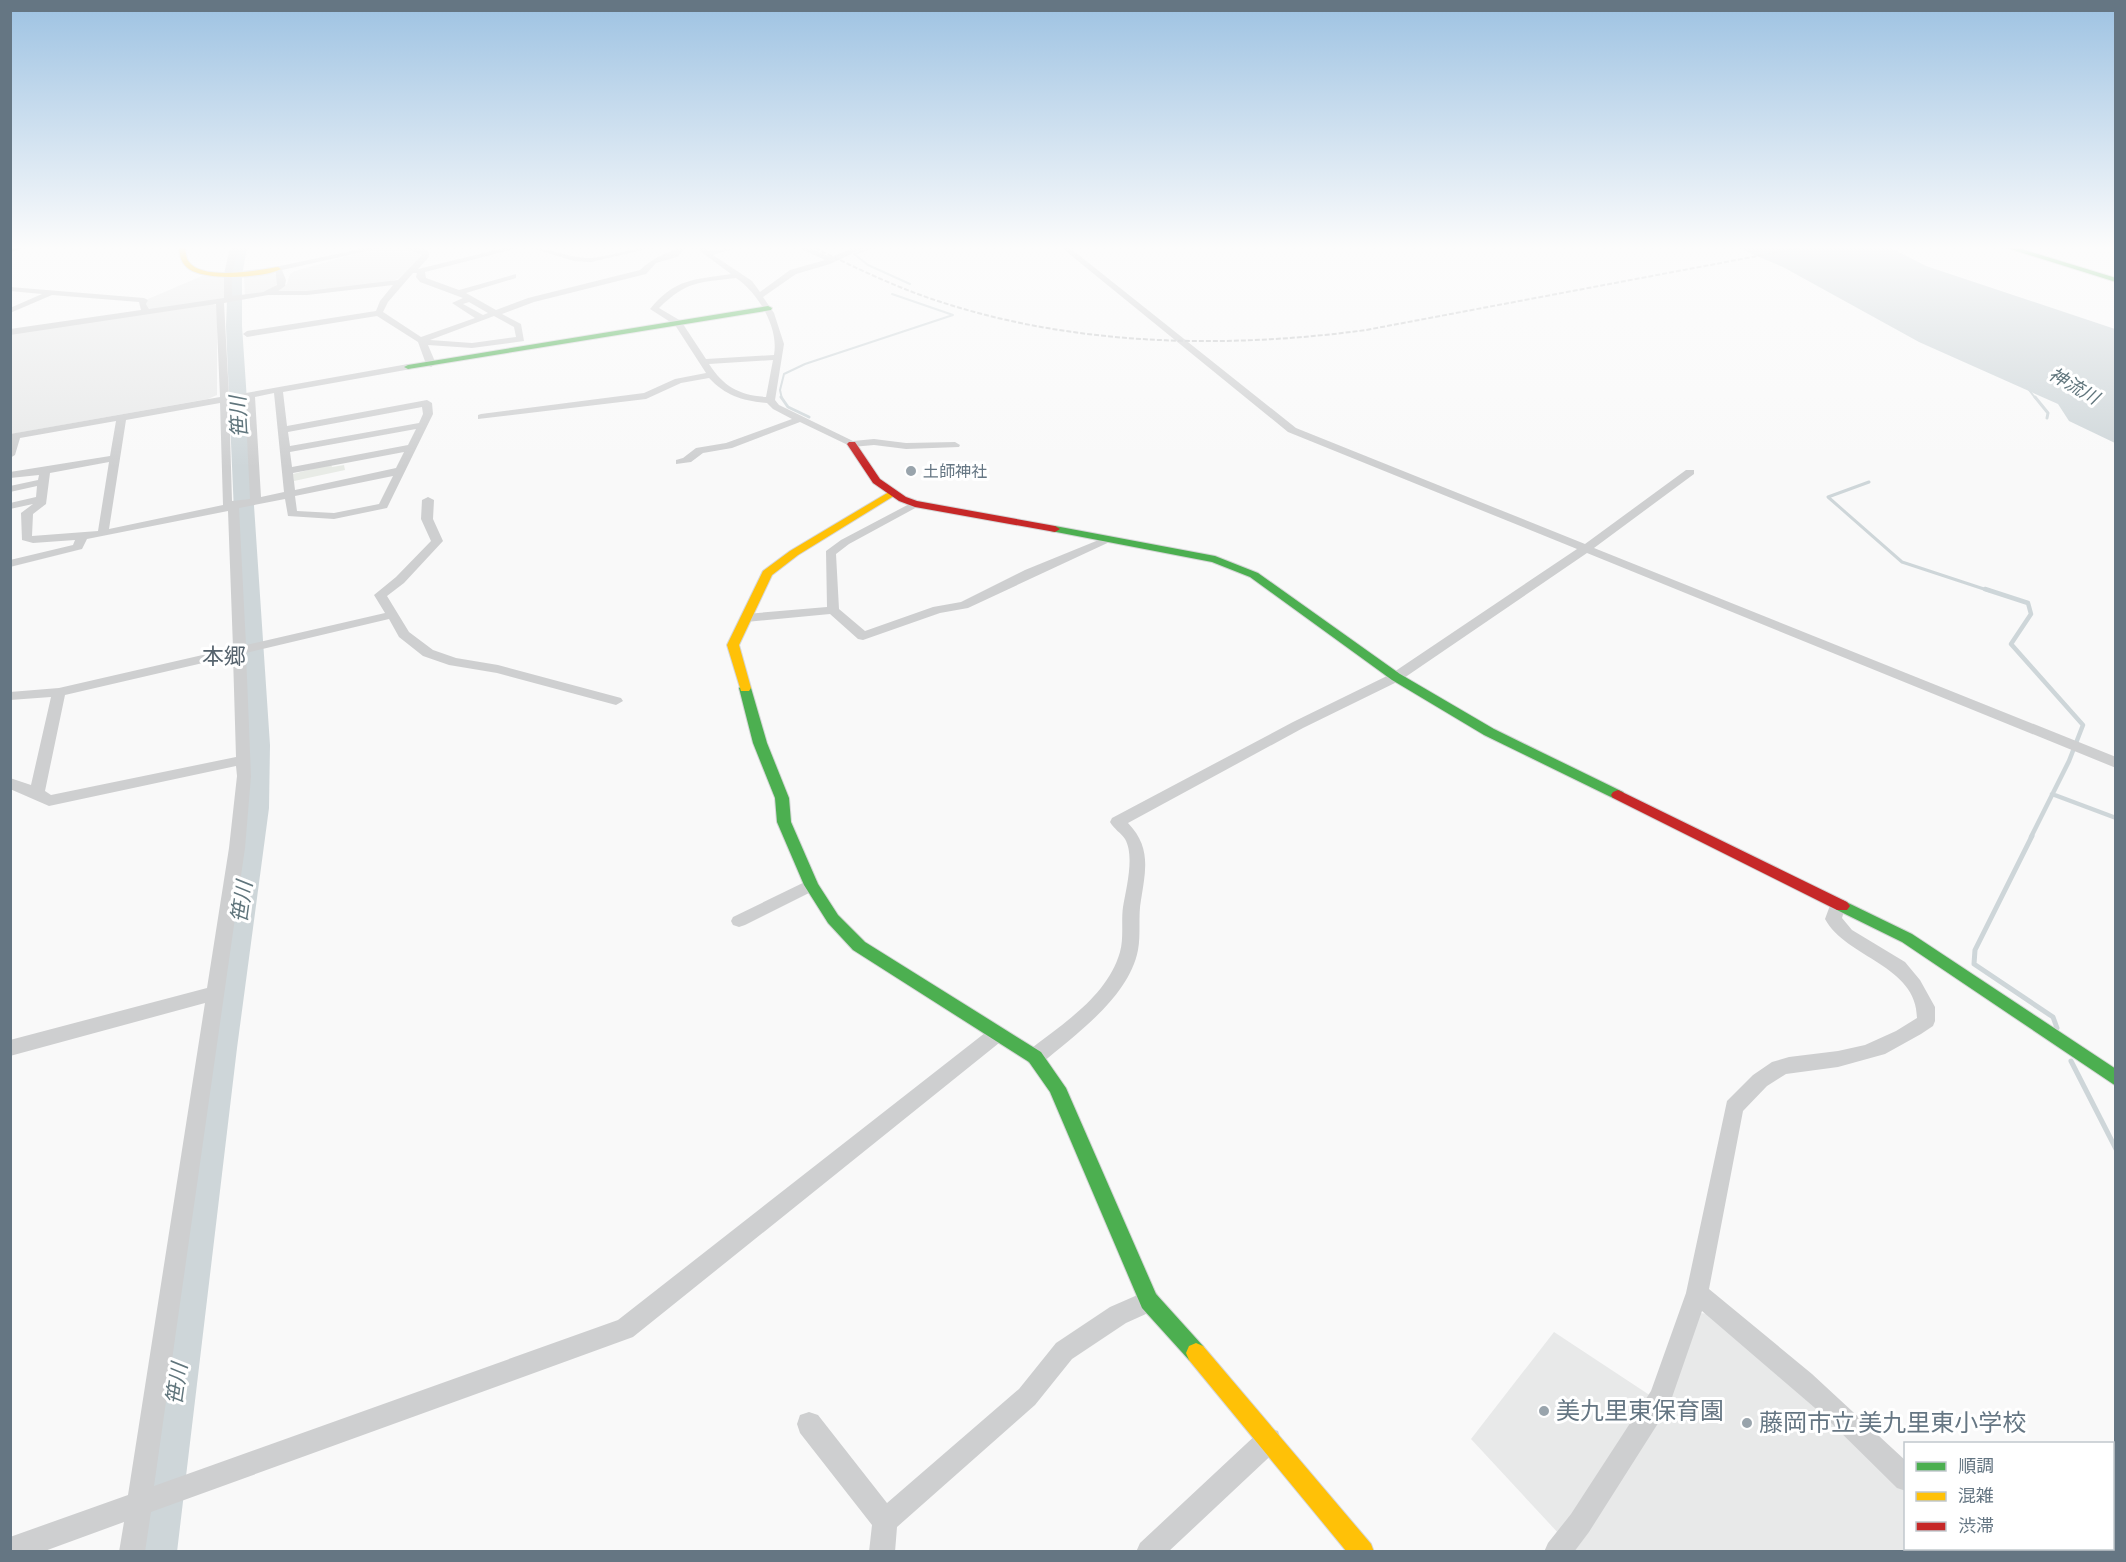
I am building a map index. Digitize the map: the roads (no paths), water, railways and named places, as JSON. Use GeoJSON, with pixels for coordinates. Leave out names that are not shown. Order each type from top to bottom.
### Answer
{"type":"FeatureCollection","features":[{"type":"Feature","properties":{"kind":"main road"},"geometry":{"type":"LineString","coordinates":[[408,368],[683,321]]}},
{"type":"Feature","properties":{"kind":"main road"},"geometry":{"type":"LineString","coordinates":[[852,444],[875,484],[889,495],[915,504],[1215,559],[1244,571],[1396,677],[1489,732],[1921,945],[2115,1079]]}},
{"type":"Feature","properties":{"kind":"main road"},"geometry":{"type":"LineString","coordinates":[[889,495],[767,573],[733,645],[760,743],[782,798],[784,822],[811,885],[833,919],[859,946],[1035,1057],[1058,1088],[1149,1301],[1179,1332],[1363,1551]]}},
{"type":"Feature","properties":{"kind":"street"},"geometry":{"type":"LineString","coordinates":[[12,331],[83,321]]}},
{"type":"Feature","properties":{"kind":"street"},"geometry":{"type":"LineString","coordinates":[[225,321],[229,398],[227,503],[236,505]]}},
{"type":"Feature","properties":{"kind":"street"},"geometry":{"type":"LineString","coordinates":[[247,334],[329,321]]}},
{"type":"Feature","properties":{"kind":"street"},"geometry":{"type":"LineString","coordinates":[[392,321],[422,340],[445,344],[488,346],[521,339],[518,326],[509,321]]}},
{"type":"Feature","properties":{"kind":"street"},"geometry":{"type":"LineString","coordinates":[[422,340],[474,321]]}},
{"type":"Feature","properties":{"kind":"street"},"geometry":{"type":"LineString","coordinates":[[770,400],[780,344],[771,321]]}},
{"type":"Feature","properties":{"kind":"street"},"geometry":{"type":"LineString","coordinates":[[1156,321],[1292,430],[2115,763]]}},
{"type":"Feature","properties":{"kind":"street"},"geometry":{"type":"LineString","coordinates":[[678,322],[710,375],[725,390],[748,398],[770,400],[776,407],[852,444],[874,442],[906,446],[955,445]]}},
{"type":"Feature","properties":{"kind":"street"},"geometry":{"type":"LineString","coordinates":[[422,340],[431,364]]}},
{"type":"Feature","properties":{"kind":"street"},"geometry":{"type":"LineString","coordinates":[[703,362],[777,357]]}},
{"type":"Feature","properties":{"kind":"street"},"geometry":{"type":"LineString","coordinates":[[10,455],[13,437],[408,368]]}},
{"type":"Feature","properties":{"kind":"street"},"geometry":{"type":"LineString","coordinates":[[481,417],[646,396],[678,381],[710,375]]}},
{"type":"Feature","properties":{"kind":"street"},"geometry":{"type":"LineString","coordinates":[[278,389],[292,514],[334,516],[383,506],[428,414],[427,403],[283,430]]}},
{"type":"Feature","properties":{"kind":"street"},"geometry":{"type":"LineString","coordinates":[[248,395],[254,502]]}},
{"type":"Feature","properties":{"kind":"street"},"geometry":{"type":"LineString","coordinates":[[103,534],[121,418]]}},
{"type":"Feature","properties":{"kind":"street"},"geometry":{"type":"LineString","coordinates":[[680,462],[687,460],[700,450],[728,446],[800,419]]}},
{"type":"Feature","properties":{"kind":"street"},"geometry":{"type":"LineString","coordinates":[[285,450],[422,425]]}},
{"type":"Feature","properties":{"kind":"street"},"geometry":{"type":"LineString","coordinates":[[288,471],[412,447]]}},
{"type":"Feature","properties":{"kind":"street"},"geometry":{"type":"LineString","coordinates":[[10,489],[44,476],[114,458]]}},
{"type":"Feature","properties":{"kind":"street"},"geometry":{"type":"LineString","coordinates":[[44,476],[40,504],[27,513],[26,538],[33,540],[103,534],[399,471]]}},
{"type":"Feature","properties":{"kind":"street"},"geometry":{"type":"LineString","coordinates":[[1035,1057],[1097,1006],[1122,969],[1129,950],[1131,910],[1138,871],[1134,839],[1118,822],[1298,725],[1396,677],[1587,548],[1690,472]]}},
{"type":"Feature","properties":{"kind":"street"},"geometry":{"type":"LineString","coordinates":[[10,475],[44,476]]}},
{"type":"Feature","properties":{"kind":"street"},"geometry":{"type":"LineString","coordinates":[[10,506],[40,499]]}},
{"type":"Feature","properties":{"kind":"street"},"geometry":{"type":"LineString","coordinates":[[428,500],[428,519],[437,541],[400,580],[380,594],[404,634],[428,652],[454,662],[498,669],[616,701]]}},
{"type":"Feature","properties":{"kind":"street"},"geometry":{"type":"LineString","coordinates":[[915,504],[864,531],[830,553],[833,610],[863,636],[937,610],[964,605],[1029,573],[1110,539]]}},
{"type":"Feature","properties":{"kind":"street"},"geometry":{"type":"LineString","coordinates":[[132,1551],[237,848],[244,760],[236,505]]}},
{"type":"Feature","properties":{"kind":"street"},"geometry":{"type":"LineString","coordinates":[[10,564],[78,547],[83,535]]}},
{"type":"Feature","properties":{"kind":"street"},"geometry":{"type":"LineString","coordinates":[[746,618],[833,610]]}},
{"type":"Feature","properties":{"kind":"street"},"geometry":{"type":"LineString","coordinates":[[10,691],[10,696],[59,693],[392,615]]}},
{"type":"Feature","properties":{"kind":"street"},"geometry":{"type":"LineString","coordinates":[[37,793],[59,693]]}},
{"type":"Feature","properties":{"kind":"street"},"geometry":{"type":"LineString","coordinates":[[10,783],[37,793],[49,801],[244,760]]}},
{"type":"Feature","properties":{"kind":"street"},"geometry":{"type":"LineString","coordinates":[[738,921],[811,885]]}},
{"type":"Feature","properties":{"kind":"street"},"geometry":{"type":"LineString","coordinates":[[1557,1551],[1580,1523],[1661,1398],[1697,1293],[1734,1107],[1752,1087],[1780,1067],[1839,1059],[1875,1049],[1907,1036],[1926,1021],[1926,1007],[1914,985],[1899,967],[1846,935],[1833,919],[1838,904]]}},
{"type":"Feature","properties":{"kind":"street"},"geometry":{"type":"LineString","coordinates":[[10,1048],[214,993]]}},
{"type":"Feature","properties":{"kind":"street"},"geometry":{"type":"LineString","coordinates":[[10,1550],[625,1329],[997,1034]]}},
{"type":"Feature","properties":{"kind":"street"},"geometry":{"type":"LineString","coordinates":[[1697,1293],[1775,1356],[1870,1442],[1904,1478]]}},
{"type":"Feature","properties":{"kind":"street"},"geometry":{"type":"LineString","coordinates":[[882,1551],[885,1521],[1027,1397],[1064,1351],[1118,1315],[1149,1301]]}},
{"type":"Feature","properties":{"kind":"street"},"geometry":{"type":"LineString","coordinates":[[810,1424],[885,1521]]}},
{"type":"Feature","properties":{"kind":"street"},"geometry":{"type":"LineString","coordinates":[[1149,1551],[1269,1440]]}},
{"type":"Feature","properties":{"kind":"water","name":"神流川"},"geometry":{"type":"Polygon","coordinates":[[[1881,321],[2091,321],[2115,329],[2115,443],[2069,421],[2058,404],[1919,342],[1881,321]]]}},
{"type":"Feature","properties":{"kind":"waterway","name":"笹川"},"geometry":{"type":"LineString","coordinates":[[154,1552],[220,1048],[255,808],[257,745],[234,321]]}},
{"type":"Feature","properties":{"kind":"waterway"},"geometry":{"type":"LineString","coordinates":[[782,398],[780,390],[784,374],[805,364],[935,321]]}},
{"type":"Feature","properties":{"kind":"waterway"},"geometry":{"type":"LineString","coordinates":[[2026,386],[2036,399]]}},
{"type":"Feature","properties":{"kind":"waterway"},"geometry":{"type":"LineString","coordinates":[[2035,397],[2048,413],[2047,418]]}},
{"type":"Feature","properties":{"kind":"waterway"},"geometry":{"type":"LineString","coordinates":[[782,398],[788,407],[809,417]]}},
{"type":"Feature","properties":{"kind":"waterway"},"geometry":{"type":"LineString","coordinates":[[1869,482],[1828,497],[1902,562],[1990,591]]}},
{"type":"Feature","properties":{"kind":"waterway"},"geometry":{"type":"LineString","coordinates":[[1985,589],[2028,603],[2031,614],[2011,644],[2083,725],[2052,794]]}},
{"type":"Feature","properties":{"kind":"waterway"},"geometry":{"type":"LineString","coordinates":[[2031,837],[2052,794]]}},
{"type":"Feature","properties":{"kind":"waterway"},"geometry":{"type":"LineString","coordinates":[[2052,794],[2116,818]]}},
{"type":"Feature","properties":{"kind":"waterway"},"geometry":{"type":"LineString","coordinates":[[2032,836],[1975,950],[1974,964],[2053,1017],[2057,1028]]}},
{"type":"Feature","properties":{"kind":"waterway"},"geometry":{"type":"LineString","coordinates":[[2071,1061],[2116,1149]]}},
{"type":"Feature","properties":{"kind":"railway"},"geometry":{"type":"LineString","coordinates":[[1011,321],[1098,335],[1152,340],[1206,341],[1313,336],[1366,330],[1414,321]]}},
{"type":"Feature","properties":{"kind":"place","name":"土師神社"},"geometry":{"type":"Point","coordinates":[911,471]}},
{"type":"Feature","properties":{"kind":"place","name":"美九里東保育園"},"geometry":{"type":"Point","coordinates":[1544,1411]}},
{"type":"Feature","properties":{"kind":"place","name":"藤岡市立 美九里東小学校"},"geometry":{"type":"Point","coordinates":[1747,1423]}},
{"type":"Feature","properties":{"kind":"district","name":"本郷"},"geometry":{"type":"Point","coordinates":[224,656]}}]}
